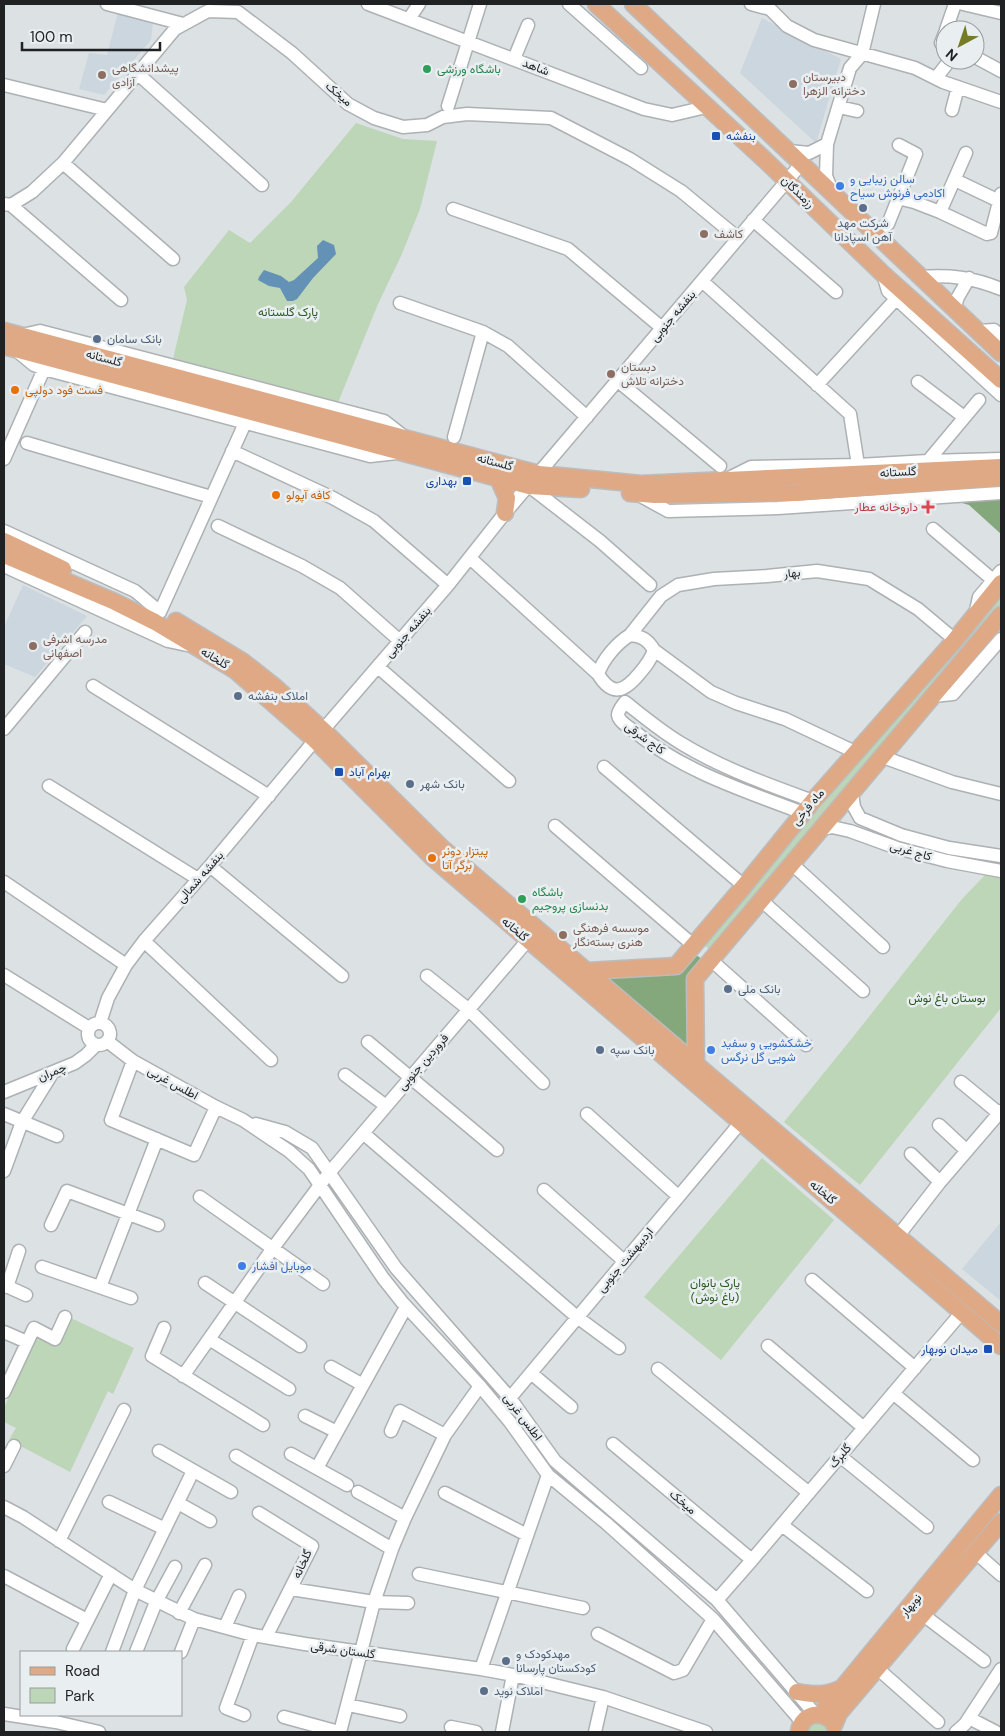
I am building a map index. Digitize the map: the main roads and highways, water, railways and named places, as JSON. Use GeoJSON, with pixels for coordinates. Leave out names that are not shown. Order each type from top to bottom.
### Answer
{"type":"FeatureCollection","features":[{"type":"Feature","properties":{"kind":"main road","name":"رزمندگان"},"geometry":{"type":"LineString","coordinates":[[596,4],[787,181],[883,274],[1001,380]]}},
{"type":"Feature","properties":{"kind":"main road","name":"رزمندگان"},"geometry":{"type":"LineString","coordinates":[[635,4],[919,277],[1001,353]]}},
{"type":"Feature","properties":{"kind":"main road","name":"گلستانه"},"geometry":{"type":"LineString","coordinates":[[4,331],[13,343],[534,480],[655,495],[796,493],[1001,478]]}},
{"type":"Feature","properties":{"kind":"main road","name":"گلستانه"},"geometry":{"type":"LineString","coordinates":[[406,446],[498,478],[641,484],[722,473],[1001,467]]}},
{"type":"Feature","properties":{"kind":"main road"},"geometry":{"type":"LineString","coordinates":[[498,478],[507,498],[505,513]]}},
{"type":"Feature","properties":{"kind":"main road","name":"گلخانه"},"geometry":{"type":"LineString","coordinates":[[4,541],[160,612],[205,637],[242,661],[275,687],[434,858],[1001,1346]]}},
{"type":"Feature","properties":{"kind":"main road","name":"گلخانه"},"geometry":{"type":"LineString","coordinates":[[4,555],[115,602],[155,622],[235,670],[319,735],[442,848],[1001,1324]]}},
{"type":"Feature","properties":{"kind":"main road","name":"ماه فرخی"},"geometry":{"type":"LineString","coordinates":[[587,971],[676,966],[808,807],[955,640],[975,615],[999,578]]}},
{"type":"Feature","properties":{"kind":"main road","name":"ماه فرخی"},"geometry":{"type":"LineString","coordinates":[[696,1063],[695,979],[1001,616]]}},
{"type":"Feature","properties":{"kind":"main road"},"geometry":{"type":"LineString","coordinates":[[693,945],[711,960]]}},
{"type":"Feature","properties":{"kind":"main road","name":"نوبهار"},"geometry":{"type":"LineString","coordinates":[[809,1721],[840,1689],[1001,1495]]}},
{"type":"Feature","properties":{"kind":"main road","name":"نوبهار"},"geometry":{"type":"LineString","coordinates":[[835,1730],[839,1713],[1001,1522]]}},
{"type":"Feature","properties":{"kind":"main road"},"geometry":{"type":"LineString","coordinates":[[796,1692],[816,1695],[829,1694],[840,1689]]}},
{"type":"Feature","properties":{"kind":"main road"},"geometry":{"type":"LineString","coordinates":[[809,1721],[828,1718],[835,1730]]}},
{"type":"Feature","properties":{"kind":"water"},"geometry":{"type":"Polygon","coordinates":[[[323,240],[334,245],[336,254],[313,278],[297,299],[287,301],[280,288],[269,286],[258,280],[264,270],[281,276],[289,282],[294,280],[318,258],[317,246],[323,240]]]}},
{"type":"Feature","properties":{"kind":"place","name":"باشگاه ورزشی"},"geometry":{"type":"Point","coordinates":[427,69]}},
{"type":"Feature","properties":{"kind":"place","name":"پیشدانشگاهی آزادی"},"geometry":{"type":"Point","coordinates":[102,75]}},
{"type":"Feature","properties":{"kind":"place","name":"دبيرستان دخترانه الزهرا"},"geometry":{"type":"Point","coordinates":[793,84]}},
{"type":"Feature","properties":{"kind":"place","name":"بنفشه"},"geometry":{"type":"Point","coordinates":[716,136]}},
{"type":"Feature","properties":{"kind":"place","name":"سالن زیبایی و اکادمی فرنوش سیاح"},"geometry":{"type":"Point","coordinates":[840,186]}},
{"type":"Feature","properties":{"kind":"place","name":"شرکت مهد آهن اسپادانا"},"geometry":{"type":"Point","coordinates":[863,208]}},
{"type":"Feature","properties":{"kind":"place","name":"کاشف"},"geometry":{"type":"Point","coordinates":[704,234]}},
{"type":"Feature","properties":{"kind":"place","name":"بانک سامان"},"geometry":{"type":"Point","coordinates":[97,339]}},
{"type":"Feature","properties":{"kind":"place","name":"دبستان دخترانه تلاش"},"geometry":{"type":"Point","coordinates":[611,374]}},
{"type":"Feature","properties":{"kind":"place","name":"فست فود دولپی"},"geometry":{"type":"Point","coordinates":[15,390]}},
{"type":"Feature","properties":{"kind":"place","name":"بهداری"},"geometry":{"type":"Point","coordinates":[467,481]}},
{"type":"Feature","properties":{"kind":"place","name":"کافه آپولو"},"geometry":{"type":"Point","coordinates":[276,495]}},
{"type":"Feature","properties":{"kind":"place","name":"داروخانه عطار"},"geometry":{"type":"Point","coordinates":[928,507]}},
{"type":"Feature","properties":{"kind":"place","name":"مدرسه اشرفی اصفهانی"},"geometry":{"type":"Point","coordinates":[33,646]}},
{"type":"Feature","properties":{"kind":"place","name":"املاک بنفشه"},"geometry":{"type":"Point","coordinates":[238,696]}},
{"type":"Feature","properties":{"kind":"place","name":"بهرام آباد"},"geometry":{"type":"Point","coordinates":[339,772]}},
{"type":"Feature","properties":{"kind":"place","name":"بانک شهر"},"geometry":{"type":"Point","coordinates":[410,784]}},
{"type":"Feature","properties":{"kind":"place","name":"پیتزار دونر برگر آتا"},"geometry":{"type":"Point","coordinates":[432,858]}},
{"type":"Feature","properties":{"kind":"place","name":"باشگاه بدنسازی پروجیم"},"geometry":{"type":"Point","coordinates":[522,899]}},
{"type":"Feature","properties":{"kind":"place","name":"موسسه فرهنگی هنری بسته‌نگار"},"geometry":{"type":"Point","coordinates":[563,935]}},
{"type":"Feature","properties":{"kind":"place","name":"بانک ملی"},"geometry":{"type":"Point","coordinates":[728,989]}},
{"type":"Feature","properties":{"kind":"place","name":"بانک سپه"},"geometry":{"type":"Point","coordinates":[600,1050]}},
{"type":"Feature","properties":{"kind":"place","name":"خشکشویی و سفید شویی گل نرگس"},"geometry":{"type":"Point","coordinates":[711,1050]}},
{"type":"Feature","properties":{"kind":"place","name":"موبایل افشار"},"geometry":{"type":"Point","coordinates":[242,1266]}},
{"type":"Feature","properties":{"kind":"place","name":"میدان نوبهار"},"geometry":{"type":"Point","coordinates":[988,1349]}},
{"type":"Feature","properties":{"kind":"place","name":"مهدکودک و کودکستان پارسانا"},"geometry":{"type":"Point","coordinates":[506,1661]}},
{"type":"Feature","properties":{"kind":"place","name":"املاک نوید"},"geometry":{"type":"Point","coordinates":[484,1691]}},
{"type":"Feature","properties":{"kind":"park label","name":"پارک گلستانه"},"geometry":{"type":"Point","coordinates":[288,312]}},
{"type":"Feature","properties":{"kind":"park label","name":"بوستان باغ نوش"},"geometry":{"type":"Point","coordinates":[947,998]}},
{"type":"Feature","properties":{"kind":"park label","name":"پارک بانوان (باغ نوش)"},"geometry":{"type":"Point","coordinates":[715,1290]}}]}
